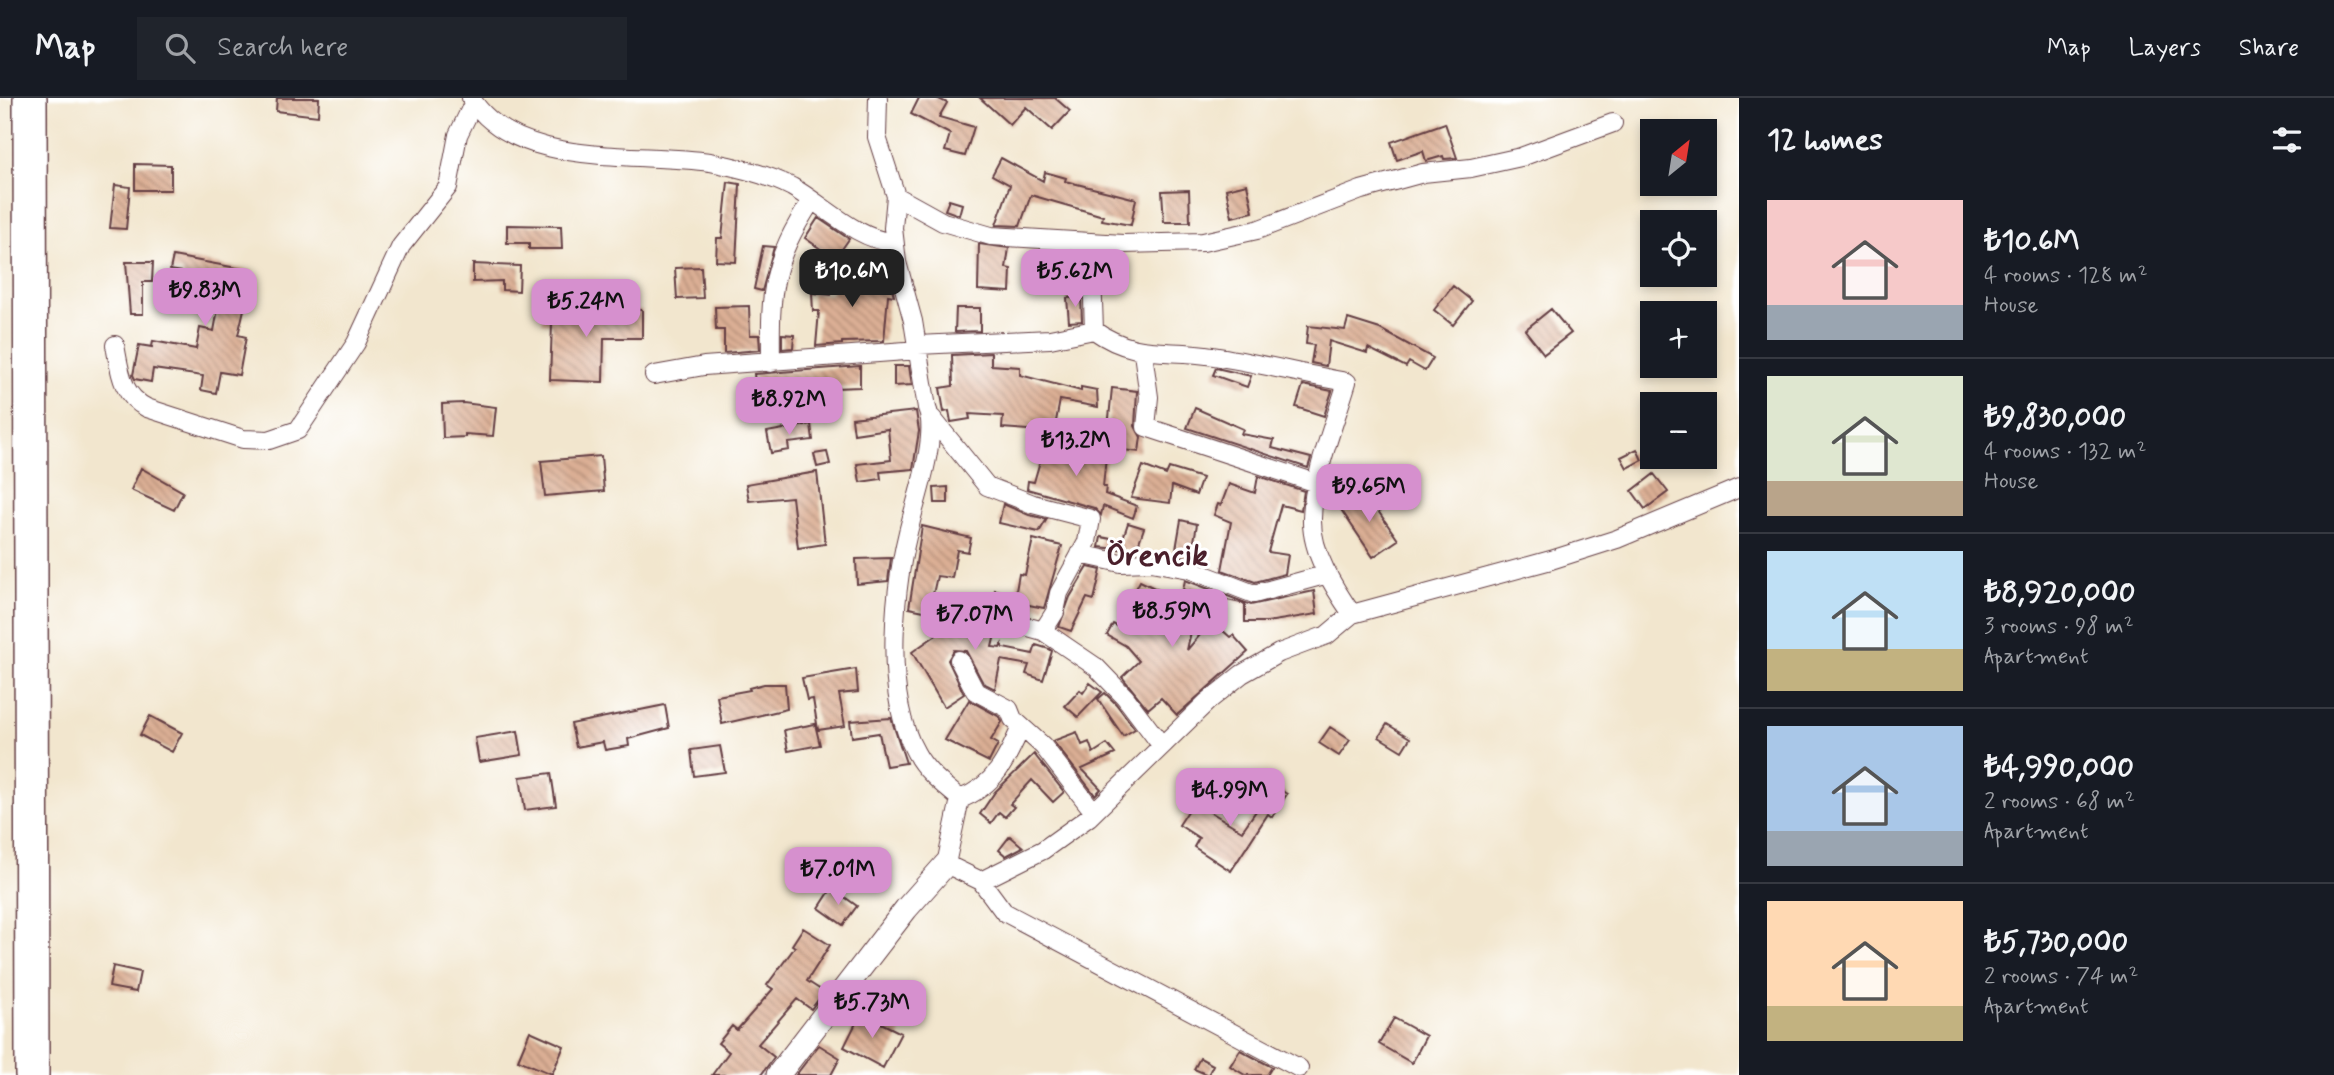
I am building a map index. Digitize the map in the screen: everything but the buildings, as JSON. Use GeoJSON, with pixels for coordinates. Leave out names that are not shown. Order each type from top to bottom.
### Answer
{"type":"FeatureCollection","features":[{"type":"Feature","properties":{"kind":"highway"},"geometry":{"type":"LineString","coordinates":[[30,98],[32,1075]]}},
{"type":"Feature","properties":{"kind":"street"},"geometry":{"type":"LineString","coordinates":[[878,98],[876,126],[879,148],[896,196],[894,243],[918,347],[927,408],[932,418],[987,486],[1033,504],[1091,519],[1087,542],[1059,593],[1055,612],[1043,631]]}},
{"type":"Feature","properties":{"kind":"street"},"geometry":{"type":"LineString","coordinates":[[115,345],[124,387],[132,401],[146,408],[243,439],[269,440],[298,430],[356,343],[401,246],[448,187],[458,135],[472,100],[489,121],[511,134],[554,147],[635,158],[710,162],[790,186],[876,241],[894,243]]}},
{"type":"Feature","properties":{"kind":"street"},"geometry":{"type":"LineString","coordinates":[[896,196],[927,214],[975,232],[1091,243],[1177,245],[1229,237],[1392,181],[1423,173],[1471,168],[1521,157],[1613,123]]}},
{"type":"Feature","properties":{"kind":"street"},"geometry":{"type":"LineString","coordinates":[[771,363],[770,297],[790,235],[812,200]]}},
{"type":"Feature","properties":{"kind":"street"},"geometry":{"type":"LineString","coordinates":[[1091,243],[1094,330]]}},
{"type":"Feature","properties":{"kind":"street"},"geometry":{"type":"LineString","coordinates":[[654,375],[705,366],[771,363],[918,347],[1050,339],[1094,330],[1120,346],[1143,353],[1210,355],[1347,382],[1316,483],[1311,522],[1328,574],[1352,614]]}},
{"type":"Feature","properties":{"kind":"street"},"geometry":{"type":"LineString","coordinates":[[1143,353],[1149,397],[1146,427],[1316,483]]}},
{"type":"Feature","properties":{"kind":"street"},"geometry":{"type":"LineString","coordinates":[[932,418],[923,473],[898,581],[894,645],[910,742],[931,774],[960,799]]}},
{"type":"Feature","properties":{"kind":"street"},"geometry":{"type":"LineString","coordinates":[[981,881],[1043,850],[1094,812],[1207,702],[1242,674],[1279,653],[1326,635],[1352,614],[1472,584],[1577,552],[1739,488]]}},
{"type":"Feature","properties":{"kind":"street"},"geometry":{"type":"LineString","coordinates":[[1080,554],[1121,563],[1151,562],[1189,569],[1254,594],[1328,574]]}},
{"type":"Feature","properties":{"kind":"street"},"geometry":{"type":"LineString","coordinates":[[1010,622],[1043,631],[1096,667],[1125,697],[1162,746]]}},
{"type":"Feature","properties":{"kind":"street"},"geometry":{"type":"LineString","coordinates":[[959,660],[975,691],[1009,709],[1013,719],[1043,746],[1094,812]]}},
{"type":"Feature","properties":{"kind":"street"},"geometry":{"type":"LineString","coordinates":[[960,799],[982,789],[997,775],[1021,727]]}},
{"type":"Feature","properties":{"kind":"street"},"geometry":{"type":"LineString","coordinates":[[778,1075],[906,909],[946,864],[960,799]]}},
{"type":"Feature","properties":{"kind":"street"},"geometry":{"type":"LineString","coordinates":[[946,864],[981,881],[1004,912],[1298,1068]]}},
{"type":"Feature","properties":{"kind":"district","name":"Örencik"},"geometry":{"type":"Point","coordinates":[1157,554]}}]}
